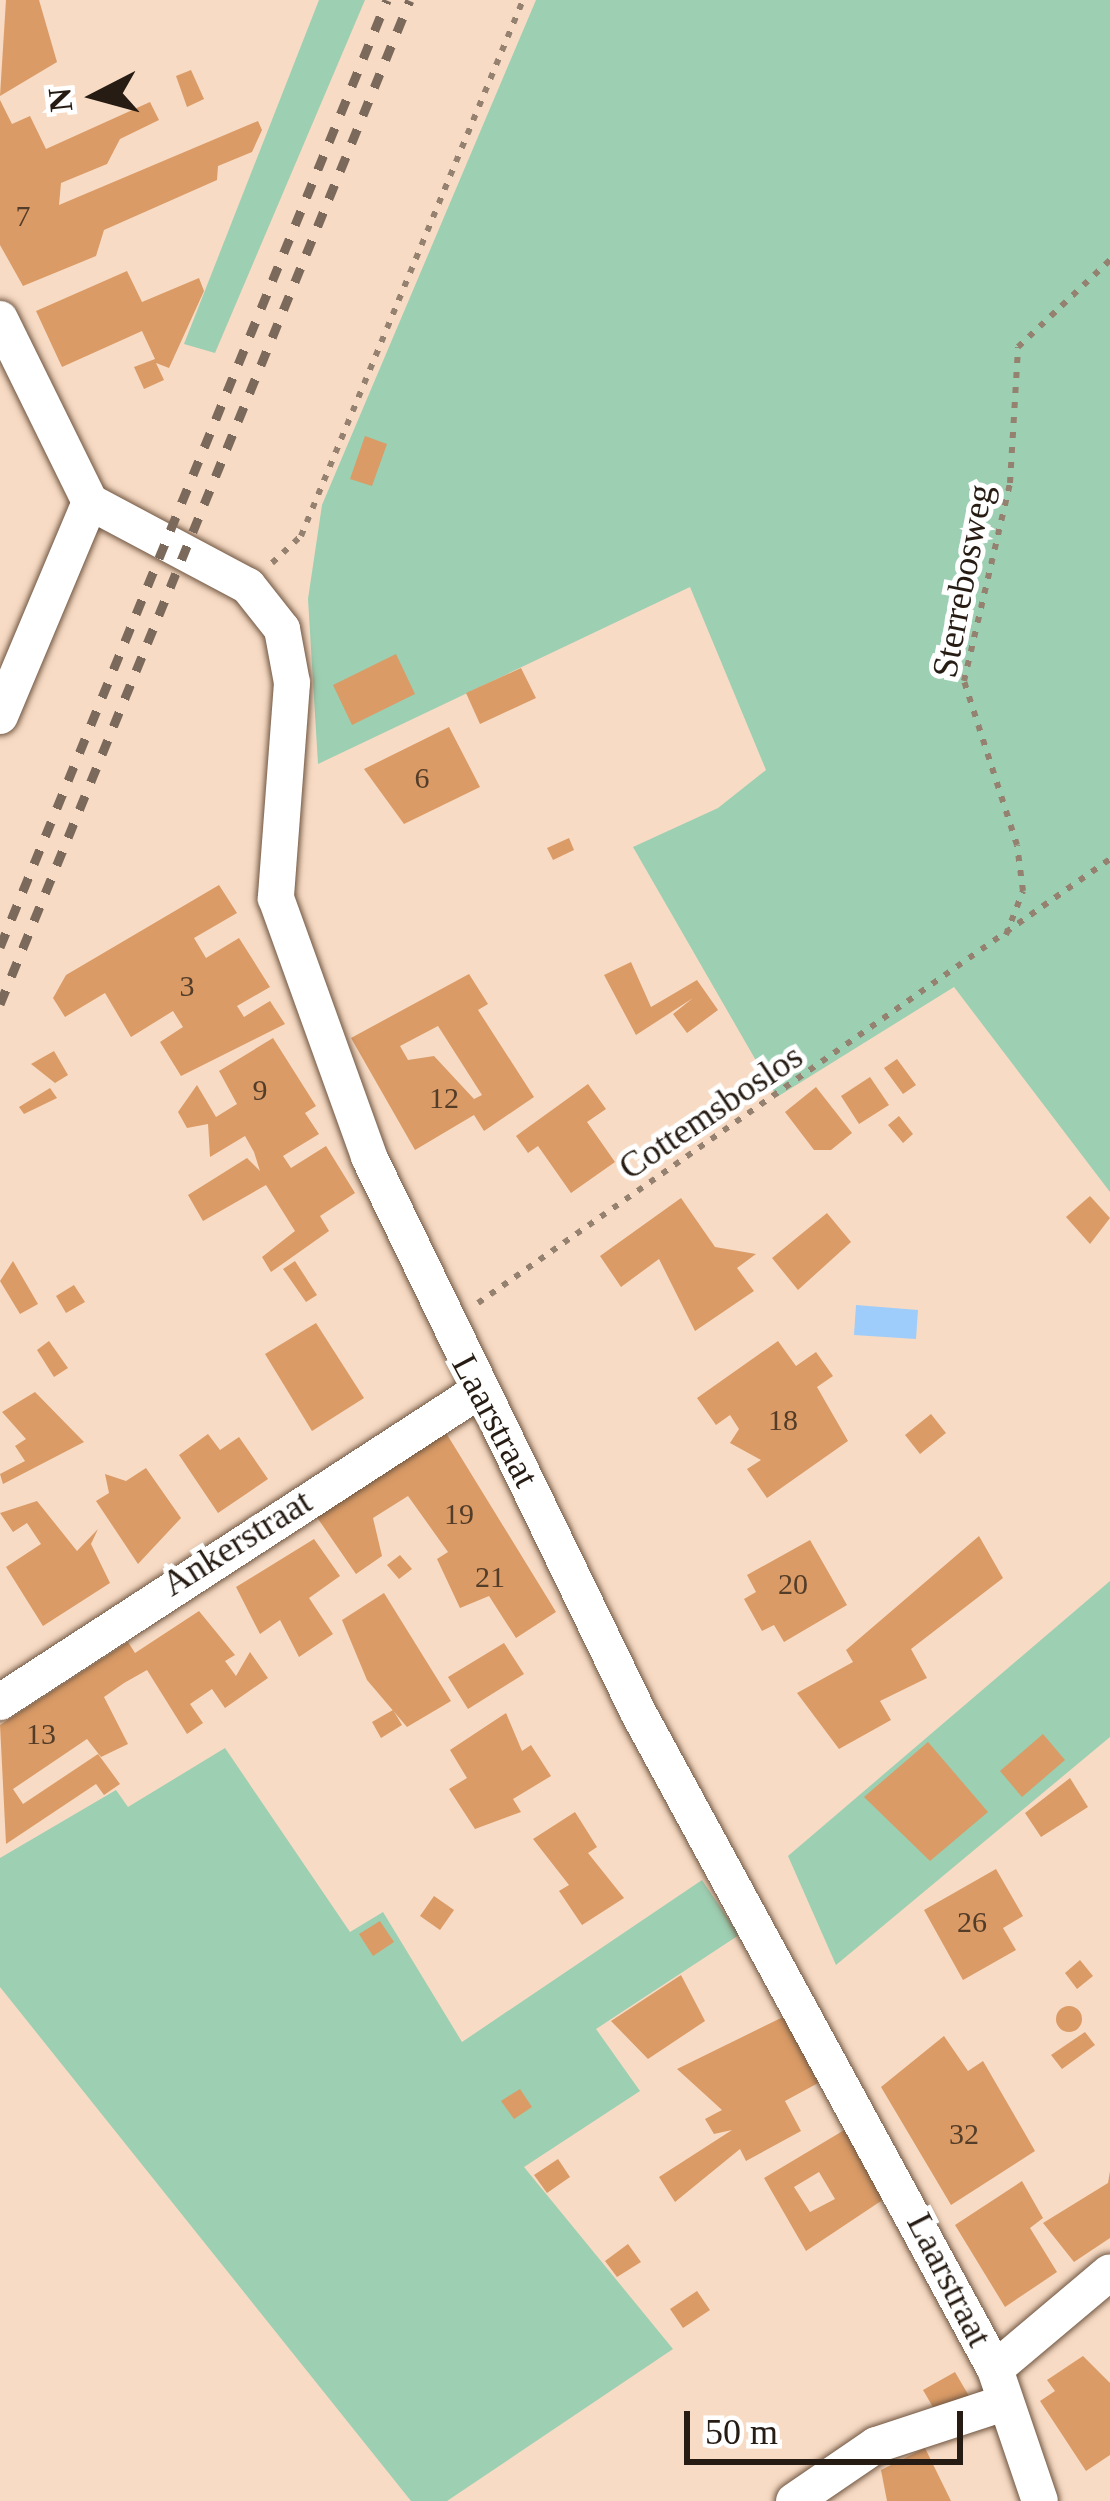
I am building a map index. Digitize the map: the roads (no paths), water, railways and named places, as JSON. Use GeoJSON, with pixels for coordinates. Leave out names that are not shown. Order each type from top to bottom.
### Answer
{"type":"FeatureCollection","features":[{"type":"Feature","properties":{"kind":"street"},"geometry":{"type":"LineString","coordinates":[[0,320],[90,502],[0,716]]}},
{"type":"Feature","properties":{"kind":"street","name":"Laarstraat"},"geometry":{"type":"LineString","coordinates":[[90,502],[248,586],[282,629],[292,683],[276,898],[290,951],[445,1325],[1000,2386],[1040,2501]]}},
{"type":"Feature","properties":{"kind":"street","name":"Ankerstraat"},"geometry":{"type":"LineString","coordinates":[[0,1702],[478,1391]]}},
{"type":"Feature","properties":{"kind":"street"},"geometry":{"type":"LineString","coordinates":[[794,2501],[875,2445],[1000,2386],[1110,2272]]}},
{"type":"Feature","properties":{"kind":"water"},"geometry":{"type":"Polygon","coordinates":[[[856,1305],[918,1310],[916,1339],[854,1335],[856,1305]]]}},
{"type":"Feature","properties":{"kind":"railway"},"geometry":{"type":"LineString","coordinates":[[0,947],[387,0]]}},
{"type":"Feature","properties":{"kind":"railway"},"geometry":{"type":"LineString","coordinates":[[0,1004],[410,0]]}}]}
